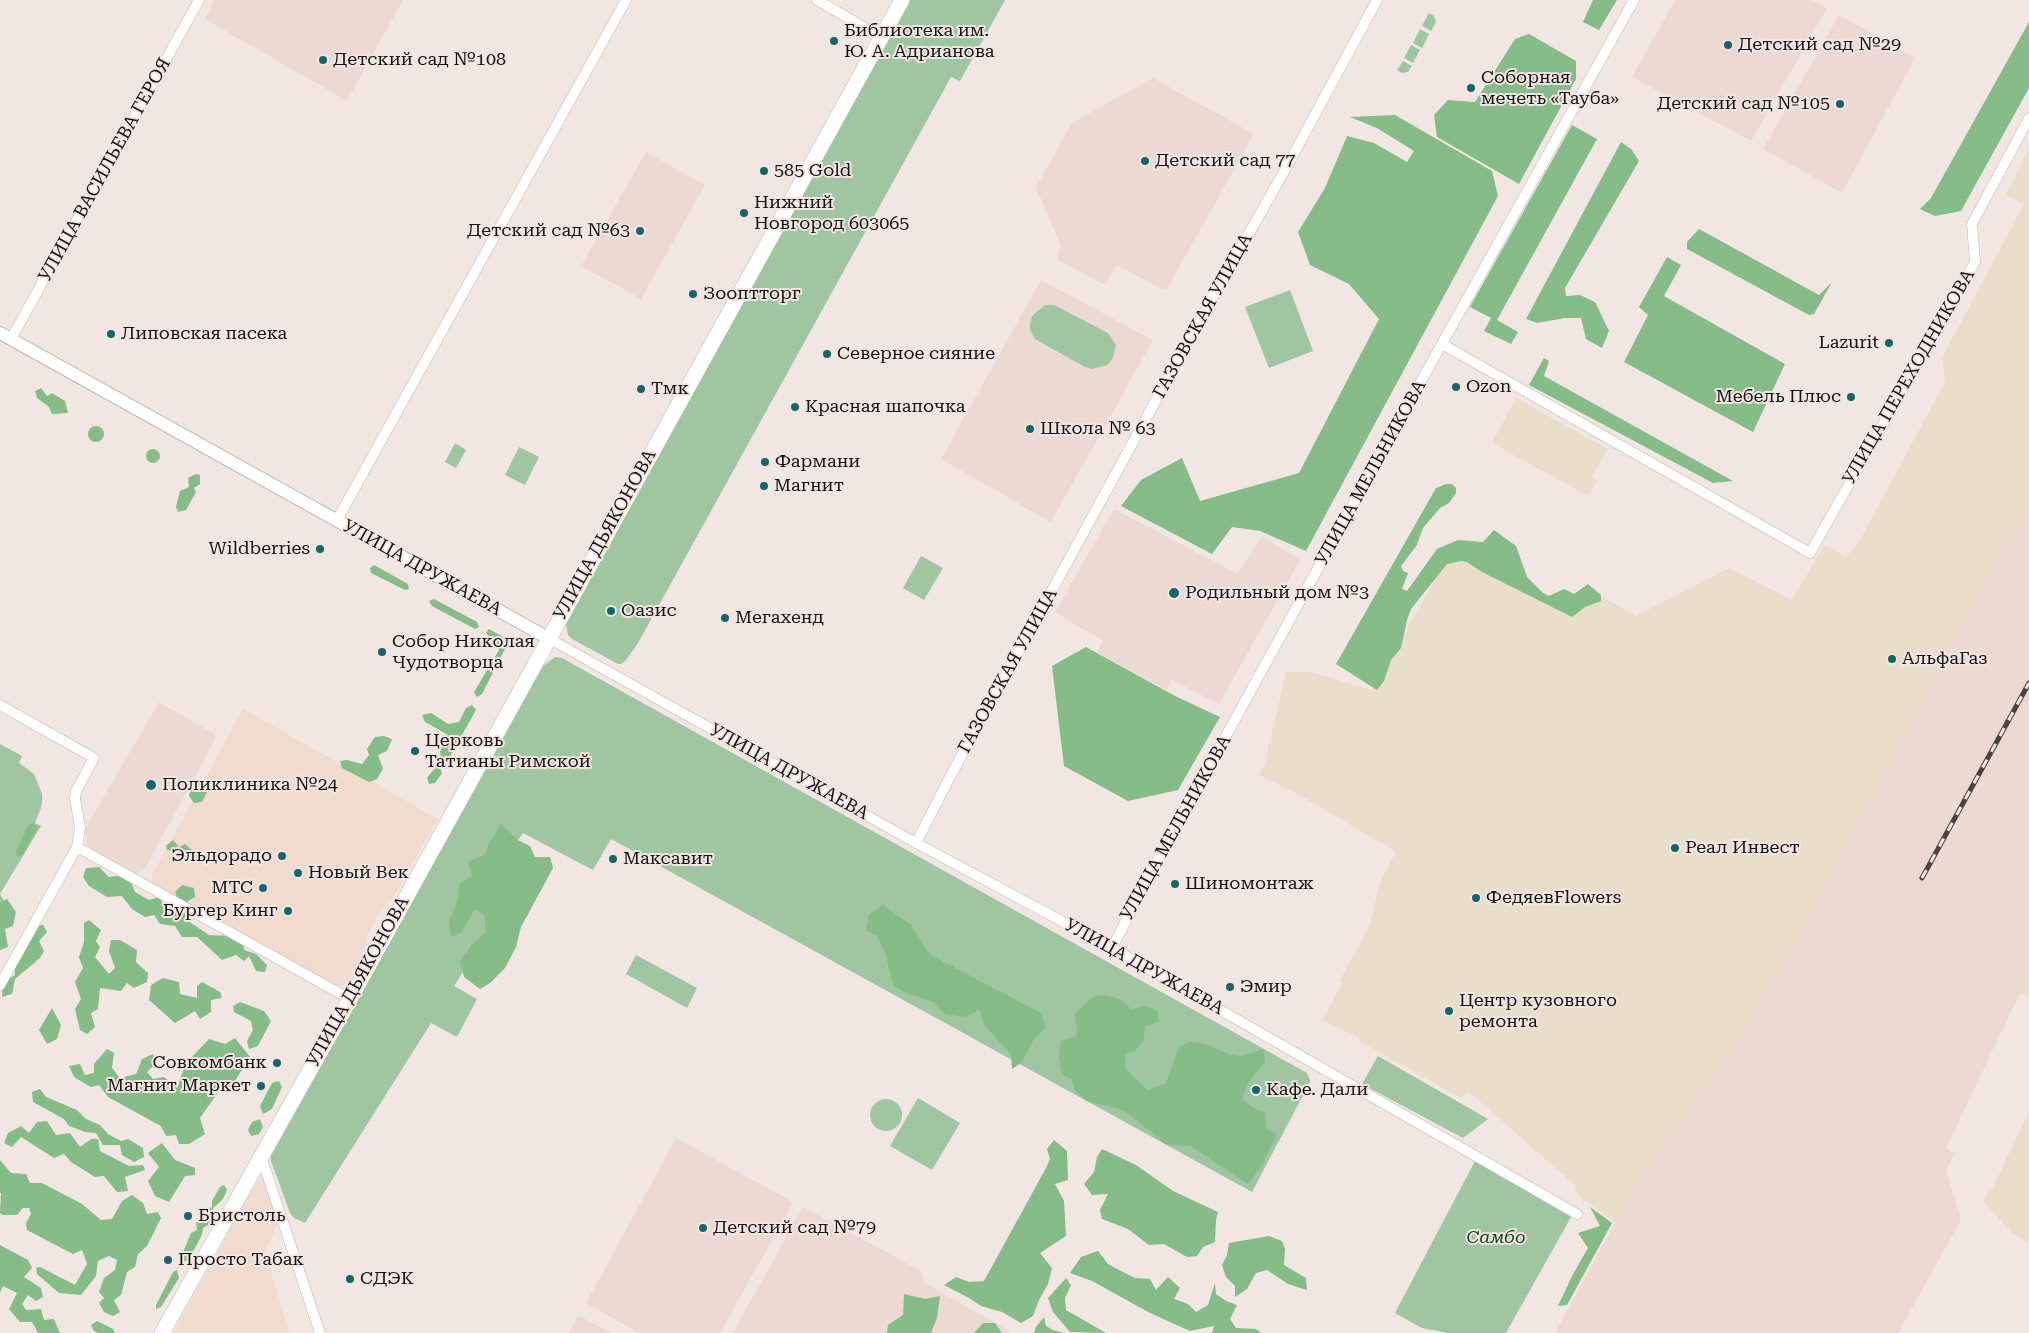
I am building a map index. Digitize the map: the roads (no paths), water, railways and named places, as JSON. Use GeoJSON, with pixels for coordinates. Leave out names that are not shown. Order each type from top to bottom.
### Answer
{"type":"FeatureCollection","features":[{"type":"Feature","properties":{"kind":"main road","name":"УЛИЦА ДЬЯКОНОВА"},"geometry":{"type":"LineString","coordinates":[[162,1333],[350,999],[902,0]]}},
{"type":"Feature","properties":{"kind":"street","name":"УЛИЦА ВАСИЛЬЕВА ГЕРОЯ"},"geometry":{"type":"LineString","coordinates":[[11,339],[199,0]]}},
{"type":"Feature","properties":{"kind":"street"},"geometry":{"type":"LineString","coordinates":[[337,520],[626,0]]}},
{"type":"Feature","properties":{"kind":"street"},"geometry":{"type":"LineString","coordinates":[[817,0],[881,37]]}},
{"type":"Feature","properties":{"kind":"street","name":"ГАЗОВСКАЯ УЛИЦА"},"geometry":{"type":"LineString","coordinates":[[916,843],[951,775],[1202,316],[1285,170],[1377,0]]}},
{"type":"Feature","properties":{"kind":"street","name":"УЛИЦА МЕЛЬНИКОВА"},"geometry":{"type":"LineString","coordinates":[[1112,948],[1149,876],[1634,0]]}},
{"type":"Feature","properties":{"kind":"street","name":"УЛИЦА ПЕРЕХОДНИКОВА"},"geometry":{"type":"LineString","coordinates":[[1442,344],[1810,552],[1975,262],[1972,224],[2029,118]]}},
{"type":"Feature","properties":{"kind":"street","name":"УЛИЦА ДРУЖАЕВА"},"geometry":{"type":"LineString","coordinates":[[0,333],[916,843],[1112,948],[1577,1214]]}},
{"type":"Feature","properties":{"kind":"street"},"geometry":{"type":"LineString","coordinates":[[0,705],[94,758],[76,791],[75,798],[80,828],[77,847],[0,984]]}},
{"type":"Feature","properties":{"kind":"street"},"geometry":{"type":"LineString","coordinates":[[77,847],[350,999]]}},
{"type":"Feature","properties":{"kind":"street"},"geometry":{"type":"LineString","coordinates":[[261,1156],[320,1333]]}},
{"type":"Feature","properties":{"kind":"railway"},"geometry":{"type":"LineString","coordinates":[[1922,878],[2029,683]]}},
{"type":"Feature","properties":{"kind":"place","name":"Библиотека им. Ю. А. Адрианова"},"geometry":{"type":"Point","coordinates":[834,41]}},
{"type":"Feature","properties":{"kind":"place","name":"Детский сад №29"},"geometry":{"type":"Point","coordinates":[1728,45]}},
{"type":"Feature","properties":{"kind":"place","name":"Детский сад №108"},"geometry":{"type":"Point","coordinates":[323,60]}},
{"type":"Feature","properties":{"kind":"place","name":"Соборная мечеть «Тауба»"},"geometry":{"type":"Point","coordinates":[1471,88]}},
{"type":"Feature","properties":{"kind":"place","name":"Детский сад №105"},"geometry":{"type":"Point","coordinates":[1840,104]}},
{"type":"Feature","properties":{"kind":"place","name":"Детский сад 77"},"geometry":{"type":"Point","coordinates":[1145,161]}},
{"type":"Feature","properties":{"kind":"place","name":"585 Gold"},"geometry":{"type":"Point","coordinates":[764,171]}},
{"type":"Feature","properties":{"kind":"place","name":"Нижний Новгород 603065"},"geometry":{"type":"Point","coordinates":[744,213]}},
{"type":"Feature","properties":{"kind":"place","name":"Детский сад №63"},"geometry":{"type":"Point","coordinates":[640,231]}},
{"type":"Feature","properties":{"kind":"place","name":"Зооптторг"},"geometry":{"type":"Point","coordinates":[693,294]}},
{"type":"Feature","properties":{"kind":"place","name":"Липовская пасека"},"geometry":{"type":"Point","coordinates":[111,334]}},
{"type":"Feature","properties":{"kind":"place","name":"Lazurit"},"geometry":{"type":"Point","coordinates":[1889,343]}},
{"type":"Feature","properties":{"kind":"place","name":"Северное сияние"},"geometry":{"type":"Point","coordinates":[827,354]}},
{"type":"Feature","properties":{"kind":"place","name":"Ozon"},"geometry":{"type":"Point","coordinates":[1456,387]}},
{"type":"Feature","properties":{"kind":"place","name":"Тмк"},"geometry":{"type":"Point","coordinates":[641,389]}},
{"type":"Feature","properties":{"kind":"place","name":"Мебель Плюс"},"geometry":{"type":"Point","coordinates":[1851,397]}},
{"type":"Feature","properties":{"kind":"place","name":"Красная шапочка"},"geometry":{"type":"Point","coordinates":[795,407]}},
{"type":"Feature","properties":{"kind":"place","name":"Школа № 63"},"geometry":{"type":"Point","coordinates":[1030,429]}},
{"type":"Feature","properties":{"kind":"place","name":"Фармани"},"geometry":{"type":"Point","coordinates":[765,462]}},
{"type":"Feature","properties":{"kind":"place","name":"Магнит"},"geometry":{"type":"Point","coordinates":[764,486]}},
{"type":"Feature","properties":{"kind":"place","name":"Wildberries"},"geometry":{"type":"Point","coordinates":[320,549]}},
{"type":"Feature","properties":{"kind":"place","name":"Родильный дом №3"},"geometry":{"type":"Point","coordinates":[1174,593]}},
{"type":"Feature","properties":{"kind":"place","name":"Оазис"},"geometry":{"type":"Point","coordinates":[611,611]}},
{"type":"Feature","properties":{"kind":"place","name":"Мегахенд"},"geometry":{"type":"Point","coordinates":[725,618]}},
{"type":"Feature","properties":{"kind":"place","name":"Собор Николая Чудотворца"},"geometry":{"type":"Point","coordinates":[382,652]}},
{"type":"Feature","properties":{"kind":"place","name":"АльфаГаз"},"geometry":{"type":"Point","coordinates":[1892,659]}},
{"type":"Feature","properties":{"kind":"place","name":"Церковь Татианы Римской"},"geometry":{"type":"Point","coordinates":[415,751]}},
{"type":"Feature","properties":{"kind":"place","name":"Поликлиника №24"},"geometry":{"type":"Point","coordinates":[151,785]}},
{"type":"Feature","properties":{"kind":"place","name":"Реал Инвест"},"geometry":{"type":"Point","coordinates":[1675,848]}},
{"type":"Feature","properties":{"kind":"place","name":"Эльдорадо"},"geometry":{"type":"Point","coordinates":[282,856]}},
{"type":"Feature","properties":{"kind":"place","name":"Максавит"},"geometry":{"type":"Point","coordinates":[613,859]}},
{"type":"Feature","properties":{"kind":"place","name":"Новый Век"},"geometry":{"type":"Point","coordinates":[298,873]}},
{"type":"Feature","properties":{"kind":"place","name":"Шиномонтаж"},"geometry":{"type":"Point","coordinates":[1175,884]}},
{"type":"Feature","properties":{"kind":"place","name":"МТС"},"geometry":{"type":"Point","coordinates":[263,888]}},
{"type":"Feature","properties":{"kind":"place","name":"ФедяевFlowers"},"geometry":{"type":"Point","coordinates":[1476,898]}},
{"type":"Feature","properties":{"kind":"place","name":"Бургер Кинг"},"geometry":{"type":"Point","coordinates":[288,911]}},
{"type":"Feature","properties":{"kind":"place","name":"Эмир"},"geometry":{"type":"Point","coordinates":[1230,987]}},
{"type":"Feature","properties":{"kind":"place","name":"Центр кузовного ремонта"},"geometry":{"type":"Point","coordinates":[1449,1011]}},
{"type":"Feature","properties":{"kind":"place","name":"Совкомбанк"},"geometry":{"type":"Point","coordinates":[277,1063]}},
{"type":"Feature","properties":{"kind":"place","name":"Магнит Маркет"},"geometry":{"type":"Point","coordinates":[261,1086]}},
{"type":"Feature","properties":{"kind":"place","name":"Кафе. Дали"},"geometry":{"type":"Point","coordinates":[1256,1090]}},
{"type":"Feature","properties":{"kind":"place","name":"Бристоль"},"geometry":{"type":"Point","coordinates":[188,1216]}},
{"type":"Feature","properties":{"kind":"place","name":"Детский сад №79"},"geometry":{"type":"Point","coordinates":[703,1228]}},
{"type":"Feature","properties":{"kind":"place","name":"Просто Табак"},"geometry":{"type":"Point","coordinates":[168,1260]}},
{"type":"Feature","properties":{"kind":"place","name":"СДЭК"},"geometry":{"type":"Point","coordinates":[350,1279]}},
{"type":"Feature","properties":{"kind":"park label","name":"Самбо"},"geometry":{"type":"Point","coordinates":[1496,1238]}}]}
